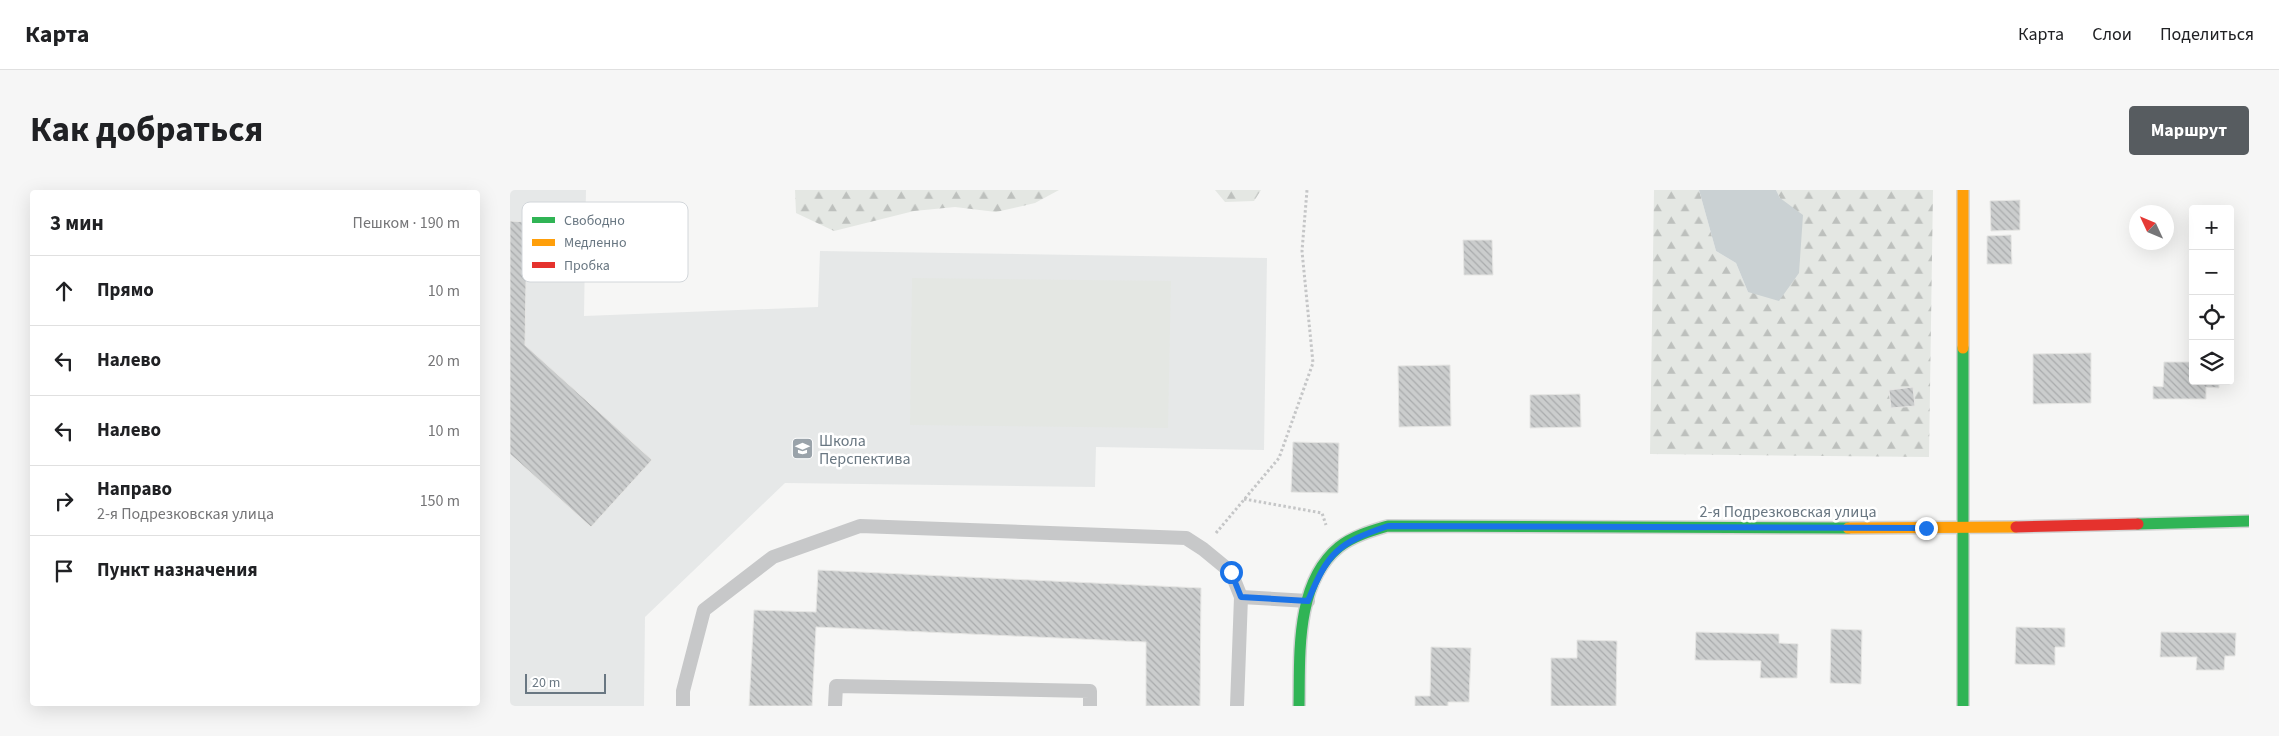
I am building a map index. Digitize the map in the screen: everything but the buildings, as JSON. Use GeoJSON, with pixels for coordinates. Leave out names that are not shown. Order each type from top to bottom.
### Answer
{"type":"FeatureCollection","features":[{"type":"Feature","properties":{"kind":"street"},"geometry":{"type":"LineString","coordinates":[[1962,706],[1963,190]]}},
{"type":"Feature","properties":{"kind":"street","name":"2-я Подрезковская улица"},"geometry":{"type":"LineString","coordinates":[[1334,552],[1358,536],[1388,526],[1963,528],[2249,521]]}},
{"type":"Feature","properties":{"kind":"street"},"geometry":{"type":"LineString","coordinates":[[1299,706],[1300,634],[1308,601],[1318,575],[1334,552]]}},
{"type":"Feature","properties":{"kind":"lane"},"geometry":{"type":"LineString","coordinates":[[683,706],[683,691],[704,610],[773,557],[860,526],[1186,538],[1231,572],[1241,597],[1237,706]]}},
{"type":"Feature","properties":{"kind":"lane"},"geometry":{"type":"LineString","coordinates":[[1241,597],[1308,601]]}},
{"type":"Feature","properties":{"kind":"lane"},"geometry":{"type":"LineString","coordinates":[[835,706],[836,686],[1090,691],[1090,706]]}},
{"type":"Feature","properties":{"kind":"path"},"geometry":{"type":"LineString","coordinates":[[1203,549],[1279,458],[1313,363],[1302,251],[1307,190]]}},
{"type":"Feature","properties":{"kind":"path"},"geometry":{"type":"LineString","coordinates":[[1244,500],[1322,513],[1334,552]]}},
{"type":"Feature","properties":{"kind":"shaded area","name":"Школа Перспектива"},"geometry":{"type":"Polygon","coordinates":[[[510,190],[586,190],[586,202],[522,202],[522,282],[585,282],[584,316],[818,307],[820,251],[1267,258],[1264,450],[1096,447],[1095,487],[785,483],[645,617],[644,706],[510,706],[510,190]]]}},
{"type":"Feature","properties":{"kind":"shaded area"},"geometry":{"type":"Polygon","coordinates":[[[1699,190],[1776,190],[1780,198],[1803,215],[1799,273],[1779,301],[1748,292],[1736,263],[1716,251],[1699,190]]]}},
{"type":"Feature","properties":{"kind":"green space"},"geometry":{"type":"Polygon","coordinates":[[[795,190],[1059,190],[1035,203],[996,212],[955,207],[914,211],[834,231],[796,213],[795,190]]]}},
{"type":"Feature","properties":{"kind":"green space"},"geometry":{"type":"Polygon","coordinates":[[[1215,190],[1261,190],[1254,201],[1225,202],[1215,190]]]}},
{"type":"Feature","properties":{"kind":"green space"},"geometry":{"type":"Polygon","coordinates":[[[1654,190],[1699,190],[1716,251],[1736,263],[1748,292],[1780,198],[1776,190],[1933,190],[1929,457],[1650,454],[1654,190]]]}},
{"type":"Feature","properties":{"kind":"green space"},"geometry":{"type":"Polygon","coordinates":[[[912,278],[1171,281],[1168,428],[910,425],[912,278]]]}},
{"type":"Feature","properties":{"kind":"traffic: fast"},"geometry":{"type":"LineString","coordinates":[[1963,348],[1963,706]]}},
{"type":"Feature","properties":{"kind":"traffic: fast"},"geometry":{"type":"LineString","coordinates":[[2138,524],[2249,521]]}},
{"type":"Feature","properties":{"kind":"traffic: fast"},"geometry":{"type":"LineString","coordinates":[[1299,706],[1300,643],[1307,600],[1314,580],[1325,562],[1339,547],[1356,537],[1375,530],[1388,526],[1848,528]]}},
{"type":"Feature","properties":{"kind":"traffic: slow"},"geometry":{"type":"LineString","coordinates":[[1963,190],[1963,348]]}},
{"type":"Feature","properties":{"kind":"traffic: slow"},"geometry":{"type":"LineString","coordinates":[[1848,528],[2016,527]]}},
{"type":"Feature","properties":{"kind":"traffic: jam"},"geometry":{"type":"LineString","coordinates":[[2016,527],[2138,524]]}},
{"type":"Feature","properties":{"kind":"place","name":"Школа Перспектива"},"geometry":{"type":"Point","coordinates":[803,449]}},
{"type":"Feature","properties":{"kind":"route"},"geometry":{"type":"LineString","coordinates":[[1231,572],[1241,597],[1308,601],[1318,575],[1334,552],[1358,536],[1388,526],[1926,528]]}}]}
